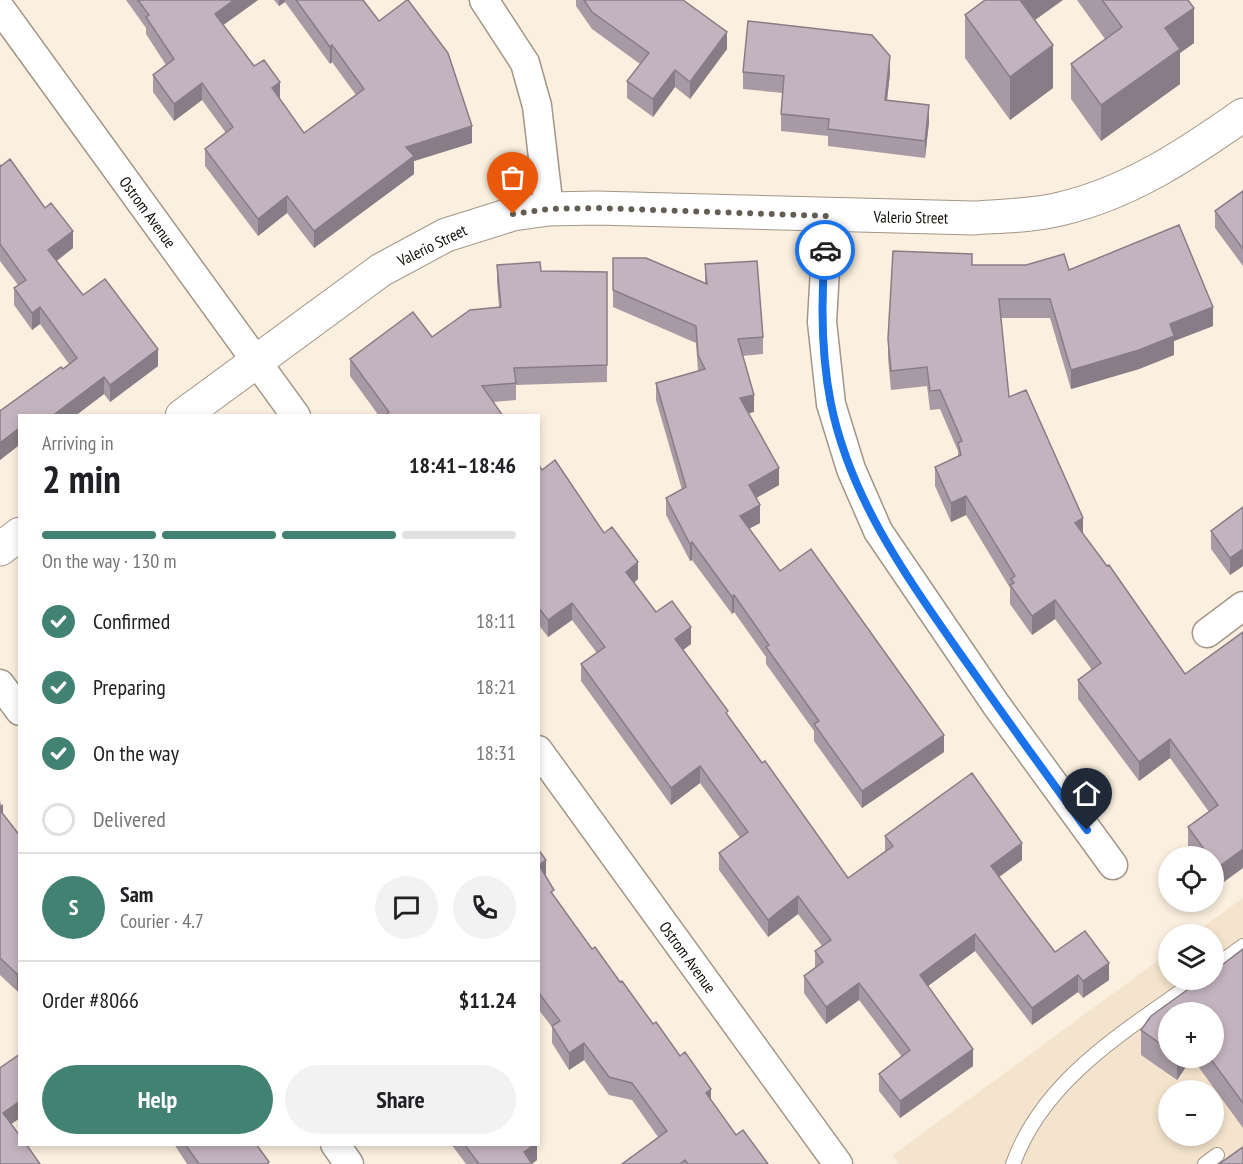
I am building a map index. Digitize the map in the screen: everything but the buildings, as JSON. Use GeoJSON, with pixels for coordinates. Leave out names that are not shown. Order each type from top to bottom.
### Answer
{"type":"FeatureCollection","features":[{"type":"Feature","properties":{"kind":"street"},"geometry":{"type":"LineString","coordinates":[[484,0],[525,63],[537,106],[549,209]]}},
{"type":"Feature","properties":{"kind":"street","name":"Ostrom Avenue"},"geometry":{"type":"LineString","coordinates":[[0,8],[295,414]]}},
{"type":"Feature","properties":{"kind":"street","name":"Valerio Street"},"geometry":{"type":"LineString","coordinates":[[185,414],[381,270],[415,250],[476,224],[549,209],[973,218],[1027,215],[1060,209],[1090,200],[1149,176],[1196,148],[1243,114]]}},
{"type":"Feature","properties":{"kind":"street"},"geometry":{"type":"LineString","coordinates":[[828,216],[822,322],[831,404],[851,469],[878,531],[898,564],[997,706],[1113,865]]}},
{"type":"Feature","properties":{"kind":"street"},"geometry":{"type":"LineString","coordinates":[[0,549],[18,536]]}},
{"type":"Feature","properties":{"kind":"street"},"geometry":{"type":"LineString","coordinates":[[1206,633],[1243,606]]}},
{"type":"Feature","properties":{"kind":"street"},"geometry":{"type":"LineString","coordinates":[[0,684],[18,708]]}},
{"type":"Feature","properties":{"kind":"street","name":"Ostrom Avenue"},"geometry":{"type":"LineString","coordinates":[[540,753],[838,1164]]}},
{"type":"Feature","properties":{"kind":"street"},"geometry":{"type":"LineString","coordinates":[[336,1146],[349,1164]]}},
{"type":"Feature","properties":{"kind":"lane"},"geometry":{"type":"LineString","coordinates":[[1224,960],[1243,946]]}},
{"type":"Feature","properties":{"kind":"lane"},"geometry":{"type":"LineString","coordinates":[[1013,1164],[1024,1136],[1053,1093],[1102,1048],[1183,990]]}},
{"type":"Feature","properties":{"kind":"lane"},"geometry":{"type":"LineString","coordinates":[[1204,1164],[1217,1155]]}},
{"type":"Feature","properties":{"kind":"shaded area"},"geometry":{"type":"Polygon","coordinates":[[[1243,898],[1243,1164],[899,1164],[893,1155],[1158,960],[1158,990],[1224,990],[1224,924],[1207,924],[1243,898]]]}},
{"type":"Feature","properties":{"kind":"way so far"},"geometry":{"type":"LineString","coordinates":[[513,214],[549,209],[596,208],[828,216],[825,250]]}},
{"type":"Feature","properties":{"kind":"route"},"geometry":{"type":"LineString","coordinates":[[825,250],[822,322],[831,404],[851,469],[878,531],[898,564],[971,669],[1087,830]]}}]}
